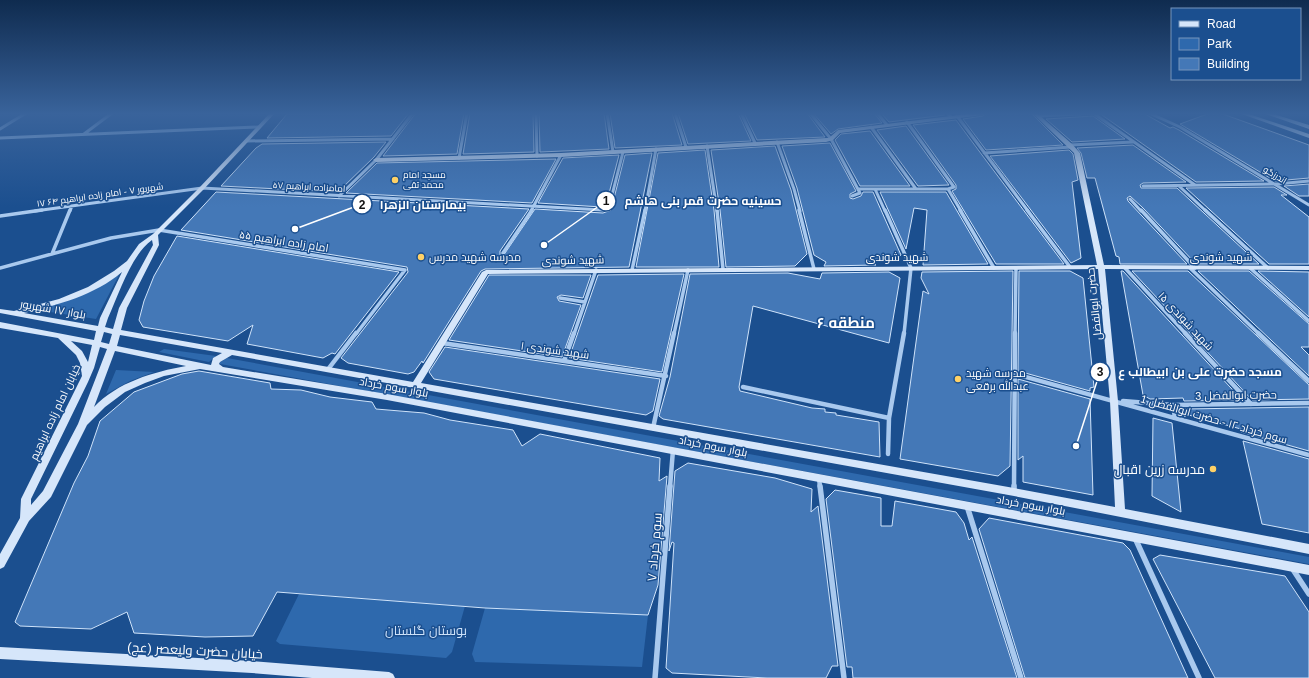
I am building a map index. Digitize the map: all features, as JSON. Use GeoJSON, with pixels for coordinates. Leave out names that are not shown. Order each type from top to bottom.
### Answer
{"type":"FeatureCollection","features":[{"type":"Feature","properties":{"kind":"main road","name":"خیابان امام زاده ابراهیم"},"geometry":{"type":"LineString","coordinates":[[25,518],[26,499],[86,377],[104,318],[131,260],[141,245],[157,233],[243,145]]}},
{"type":"Feature","properties":{"kind":"main road"},"geometry":{"type":"LineString","coordinates":[[376,160],[561,155],[729,145]]}},
{"type":"Feature","properties":{"kind":"main road","name":"حضرت ابوالفضل"},"geometry":{"type":"LineString","coordinates":[[1071,146],[1077,153],[1101,267],[1114,401],[1120,513]]}},
{"type":"Feature","properties":{"kind":"main road","name":"خیابان امام زاده ابراهیم"},"geometry":{"type":"LineString","coordinates":[[0,564],[25,518],[47,494],[83,424],[112,348],[122,308],[156,245],[157,233]]}},
{"type":"Feature","properties":{"kind":"main road"},"geometry":{"type":"LineString","coordinates":[[13,313],[51,304],[98,284],[116,274],[131,260]]}},
{"type":"Feature","properties":{"kind":"main road","name":"شهید شوندی"},"geometry":{"type":"LineString","coordinates":[[442,343],[486,272],[1070,267],[1309,268]]}},
{"type":"Feature","properties":{"kind":"main road","name":"بلوار ۱۷ شهریور"},"geometry":{"type":"LineString","coordinates":[[0,311],[116,331]]}},
{"type":"Feature","properties":{"kind":"main road"},"geometry":{"type":"LineString","coordinates":[[42,333],[53,325],[54,321]]}},
{"type":"Feature","properties":{"kind":"main road"},"geometry":{"type":"LineString","coordinates":[[0,325],[96,343]]}},
{"type":"Feature","properties":{"kind":"main road","name":"بلوار سوم خرداد"},"geometry":{"type":"LineString","coordinates":[[116,331],[231,353],[329,368],[415,385],[1014,492],[1309,549]]}},
{"type":"Feature","properties":{"kind":"main road"},"geometry":{"type":"LineString","coordinates":[[59,336],[78,351],[86,368],[86,377]]}},
{"type":"Feature","properties":{"kind":"main road","name":"بلوار سوم خرداد"},"geometry":{"type":"LineString","coordinates":[[96,343],[112,348],[221,370],[387,397],[1309,570]]}},
{"type":"Feature","properties":{"kind":"main road"},"geometry":{"type":"LineString","coordinates":[[415,385],[442,343]]}},
{"type":"Feature","properties":{"kind":"main road"},"geometry":{"type":"LineString","coordinates":[[221,370],[215,364],[216,360],[231,353]]}},
{"type":"Feature","properties":{"kind":"main road"},"geometry":{"type":"LineString","coordinates":[[83,424],[111,396],[127,387],[158,375],[180,369],[205,366]]}},
{"type":"Feature","properties":{"kind":"main road","name":"خیابان حضرت ولیعصر (عج)"},"geometry":{"type":"LineString","coordinates":[[0,653],[252,667],[389,678]]}},
{"type":"Feature","properties":{"kind":"street"},"geometry":{"type":"LineString","coordinates":[[339,196],[376,160],[388,145]]}},
{"type":"Feature","properties":{"kind":"street"},"geometry":{"type":"LineString","coordinates":[[459,158],[461,145]]}},
{"type":"Feature","properties":{"kind":"street"},"geometry":{"type":"LineString","coordinates":[[537,145],[537,156]]}},
{"type":"Feature","properties":{"kind":"street"},"geometry":{"type":"LineString","coordinates":[[612,145],[613,152]]}},
{"type":"Feature","properties":{"kind":"street"},"geometry":{"type":"LineString","coordinates":[[778,145],[794,189],[814,269]]}},
{"type":"Feature","properties":{"kind":"street"},"geometry":{"type":"LineString","coordinates":[[834,145],[858,189],[859,194],[852,196]]}},
{"type":"Feature","properties":{"kind":"street"},"geometry":{"type":"LineString","coordinates":[[883,145],[916,190]]}},
{"type":"Feature","properties":{"kind":"street"},"geometry":{"type":"LineString","coordinates":[[858,189],[916,190],[953,188],[953,185],[924,145]]}},
{"type":"Feature","properties":{"kind":"street"},"geometry":{"type":"LineString","coordinates":[[977,145],[1070,267]]}},
{"type":"Feature","properties":{"kind":"street"},"geometry":{"type":"LineString","coordinates":[[984,153],[1092,145]]}},
{"type":"Feature","properties":{"kind":"street"},"geometry":{"type":"LineString","coordinates":[[1138,145],[1195,185]]}},
{"type":"Feature","properties":{"kind":"street","name":"اندرزگو"},"geometry":{"type":"LineString","coordinates":[[1211,145],[1309,205]]}},
{"type":"Feature","properties":{"kind":"street"},"geometry":{"type":"LineString","coordinates":[[707,146],[718,215],[723,269]]}},
{"type":"Feature","properties":{"kind":"street"},"geometry":{"type":"LineString","coordinates":[[632,270],[649,194],[656,149]]}},
{"type":"Feature","properties":{"kind":"street","name":"امامزاده ابراهیم ۵۷"},"geometry":{"type":"LineString","coordinates":[[202,188],[606,210],[609,208],[623,152]]}},
{"type":"Feature","properties":{"kind":"street"},"geometry":{"type":"LineString","coordinates":[[503,253],[534,207],[561,155]]}},
{"type":"Feature","properties":{"kind":"street"},"geometry":{"type":"LineString","coordinates":[[1144,186],[1277,184],[1309,181]]}},
{"type":"Feature","properties":{"kind":"street"},"geometry":{"type":"LineString","coordinates":[[1178,186],[1268,268]]}},
{"type":"Feature","properties":{"kind":"street","name":"۱۷ شهریور ۷ - امام زاده ابراهیم ۶۴"},"geometry":{"type":"LineString","coordinates":[[0,216],[202,188]]}},
{"type":"Feature","properties":{"kind":"street"},"geometry":{"type":"LineString","coordinates":[[875,189],[911,268],[902,347],[889,418],[888,454]]}},
{"type":"Feature","properties":{"kind":"street"},"geometry":{"type":"LineString","coordinates":[[948,189],[994,268]]}},
{"type":"Feature","properties":{"kind":"street"},"geometry":{"type":"LineString","coordinates":[[1130,199],[1193,268],[1309,381]]}},
{"type":"Feature","properties":{"kind":"street"},"geometry":{"type":"LineString","coordinates":[[1300,199],[1309,199]]}},
{"type":"Feature","properties":{"kind":"street"},"geometry":{"type":"LineString","coordinates":[[52,254],[72,206]]}},
{"type":"Feature","properties":{"kind":"street","name":"امام زاده ابراهیم ۵۵"},"geometry":{"type":"LineString","coordinates":[[0,268],[111,238],[157,233],[405,270],[329,368]]}},
{"type":"Feature","properties":{"kind":"street","name":"شهید شوندی ۱۵"},"geometry":{"type":"LineString","coordinates":[[1124,267],[1251,404]]}},
{"type":"Feature","properties":{"kind":"street"},"geometry":{"type":"LineString","coordinates":[[1014,492],[1016,268]]}},
{"type":"Feature","properties":{"kind":"street"},"geometry":{"type":"LineString","coordinates":[[1250,268],[1309,321]]}},
{"type":"Feature","properties":{"kind":"street"},"geometry":{"type":"LineString","coordinates":[[564,361],[596,270]]}},
{"type":"Feature","properties":{"kind":"street"},"geometry":{"type":"LineString","coordinates":[[653,428],[666,376],[688,270]]}},
{"type":"Feature","properties":{"kind":"street"},"geometry":{"type":"LineString","coordinates":[[560,298],[585,302]]}},
{"type":"Feature","properties":{"kind":"street","name":"شهید شوندی ۱"},"geometry":{"type":"LineString","coordinates":[[442,343],[666,376]]}},
{"type":"Feature","properties":{"kind":"street"},"geometry":{"type":"LineString","coordinates":[[1015,374],[1114,401]]}},
{"type":"Feature","properties":{"kind":"street"},"geometry":{"type":"LineString","coordinates":[[743,388],[889,418]]}},
{"type":"Feature","properties":{"kind":"street","name":"حضرت ابوالفضل 3"},"geometry":{"type":"LineString","coordinates":[[1114,401],[1173,405],[1309,403]]}},
{"type":"Feature","properties":{"kind":"street","name":"سوم خرداد ۱۲ - حضرت ابوالفضل 1"},"geometry":{"type":"LineString","coordinates":[[1114,401],[1309,455]]}},
{"type":"Feature","properties":{"kind":"street"},"geometry":{"type":"LineString","coordinates":[[1173,405],[1175,418]]}},
{"type":"Feature","properties":{"kind":"street","name":"سوم خرداد ۷"},"geometry":{"type":"LineString","coordinates":[[655,678],[673,450]]}},
{"type":"Feature","properties":{"kind":"street"},"geometry":{"type":"LineString","coordinates":[[819,478],[844,678]]}},
{"type":"Feature","properties":{"kind":"street"},"geometry":{"type":"LineString","coordinates":[[967,506],[1021,678]]}},
{"type":"Feature","properties":{"kind":"street"},"geometry":{"type":"LineString","coordinates":[[1134,536],[1199,678]]}},
{"type":"Feature","properties":{"kind":"street"},"geometry":{"type":"LineString","coordinates":[[1290,566],[1309,594]]}},
{"type":"Feature","properties":{"kind":"green space"},"geometry":{"type":"Polygon","coordinates":[[[119,275],[96,319],[37,310],[110,280],[119,275]]]}},
{"type":"Feature","properties":{"kind":"green space"},"geometry":{"type":"Polygon","coordinates":[[[164,349],[216,356],[209,362],[159,352],[164,349]]]}},
{"type":"Feature","properties":{"kind":"green space"},"geometry":{"type":"Polygon","coordinates":[[[227,358],[1309,557],[1309,564],[220,364],[220,362],[227,358]]]}},
{"type":"Feature","properties":{"kind":"green space"},"geometry":{"type":"Polygon","coordinates":[[[116,370],[154,372],[130,381],[106,394],[116,370]]]}},
{"type":"Feature","properties":{"kind":"green space","name":"بوستان گلستان"},"geometry":{"type":"Polygon","coordinates":[[[299,594],[465,606],[452,652],[446,658],[280,644],[276,641],[299,594]]]}},
{"type":"Feature","properties":{"kind":"green space","name":"بوستان گلستان"},"geometry":{"type":"Polygon","coordinates":[[[485,608],[648,615],[642,667],[475,662],[472,654],[485,608]]]}},
{"type":"Feature","properties":{"kind":"building"},"geometry":{"type":"Polygon","coordinates":[[[261,145],[384,145],[374,157],[338,192],[221,186],[256,148],[261,145]]]}},
{"type":"Feature","properties":{"kind":"building"},"geometry":{"type":"Polygon","coordinates":[[[392,145],[459,145],[457,154],[383,156],[392,145]]]}},
{"type":"Feature","properties":{"kind":"building"},"geometry":{"type":"Polygon","coordinates":[[[465,145],[534,145],[534,152],[463,154],[465,145]]]}},
{"type":"Feature","properties":{"kind":"building"},"geometry":{"type":"Polygon","coordinates":[[[540,145],[608,145],[609,149],[540,152],[540,145]]]}},
{"type":"Feature","properties":{"kind":"building"},"geometry":{"type":"Polygon","coordinates":[[[615,145],[682,145],[615,148],[615,145]]]}},
{"type":"Feature","properties":{"kind":"building"},"geometry":{"type":"Polygon","coordinates":[[[831,145],[856,191],[850,194],[850,198],[853,199],[861,196],[863,192],[873,192],[901,255],[895,260],[865,259],[876,265],[824,266],[826,262],[814,255],[797,188],[782,146],[831,145]]]}},
{"type":"Feature","properties":{"kind":"building"},"geometry":{"type":"Polygon","coordinates":[[[838,145],[880,145],[910,186],[860,186],[838,145]]]}},
{"type":"Feature","properties":{"kind":"building"},"geometry":{"type":"Polygon","coordinates":[[[888,145],[920,145],[949,185],[918,186],[888,145]]]}},
{"type":"Feature","properties":{"kind":"building"},"geometry":{"type":"Polygon","coordinates":[[[927,145],[974,145],[1064,264],[996,264],[952,191],[956,189],[956,185],[927,145]]]}},
{"type":"Feature","properties":{"kind":"building"},"geometry":{"type":"Polygon","coordinates":[[[982,145],[1063,145],[986,150],[982,145]]]}},
{"type":"Feature","properties":{"kind":"building"},"geometry":{"type":"Polygon","coordinates":[[[1133,145],[1186,182],[1143,183],[1140,185],[1141,188],[1177,188],[1259,264],[1196,264],[1130,196],[1127,198],[1128,201],[1187,264],[1120,264],[1119,257],[1116,256],[1095,178],[1087,178],[1081,153],[1077,148],[1133,145]]]}},
{"type":"Feature","properties":{"kind":"building"},"geometry":{"type":"Polygon","coordinates":[[[1144,145],[1203,145],[1264,181],[1196,182],[1144,145]]]}},
{"type":"Feature","properties":{"kind":"building"},"geometry":{"type":"Polygon","coordinates":[[[1214,145],[1309,145],[1309,178],[1275,181],[1214,145]]]}},
{"type":"Feature","properties":{"kind":"building"},"geometry":{"type":"Polygon","coordinates":[[[775,146],[791,190],[807,254],[795,266],[726,267],[720,210],[711,150],[775,146]]]}},
{"type":"Feature","properties":{"kind":"building"},"geometry":{"type":"Polygon","coordinates":[[[705,150],[714,210],[719,267],[636,267],[658,153],[705,150]]]}},
{"type":"Feature","properties":{"kind":"building"},"geometry":{"type":"Polygon","coordinates":[[[1069,150],[1073,154],[1078,180],[1072,182],[1081,258],[1071,263],[990,156],[1069,150]]]}},
{"type":"Feature","properties":{"kind":"building"},"geometry":{"type":"Polygon","coordinates":[[[652,153],[629,267],[485,269],[481,271],[423,363],[422,361],[414,372],[408,374],[348,363],[341,358],[408,272],[407,267],[181,230],[216,192],[529,209],[500,251],[500,255],[503,256],[535,209],[603,213],[611,210],[625,155],[652,153]]]}},
{"type":"Feature","properties":{"kind":"building"},"geometry":{"type":"Polygon","coordinates":[[[619,155],[606,205],[602,207],[538,203],[563,158],[619,155]]]}},
{"type":"Feature","properties":{"kind":"building"},"geometry":{"type":"Polygon","coordinates":[[[556,159],[532,203],[346,193],[377,163],[556,159]]]}},
{"type":"Feature","properties":{"kind":"building"},"geometry":{"type":"Polygon","coordinates":[[[1309,184],[1309,196],[1299,196],[1284,186],[1309,184]]]}},
{"type":"Feature","properties":{"kind":"building"},"geometry":{"type":"Polygon","coordinates":[[[1274,187],[1287,195],[1281,195],[1309,217],[1309,264],[1269,264],[1186,188],[1274,187]]]}},
{"type":"Feature","properties":{"kind":"building"},"geometry":{"type":"Polygon","coordinates":[[[880,192],[946,192],[988,264],[923,265],[927,210],[914,208],[906,249],[880,192]]]}},
{"type":"Feature","properties":{"kind":"building"},"geometry":{"type":"Polygon","coordinates":[[[177,236],[399,272],[335,354],[332,353],[323,358],[247,344],[253,325],[228,341],[143,327],[139,320],[144,301],[154,276],[177,236]]]}},
{"type":"Feature","properties":{"kind":"building"},"geometry":{"type":"Polygon","coordinates":[[[1013,271],[1010,466],[998,476],[900,459],[923,291],[929,294],[921,278],[922,272],[1013,271]]]}},
{"type":"Feature","properties":{"kind":"building"},"geometry":{"type":"Polygon","coordinates":[[[1019,271],[1070,271],[1083,278],[1094,387],[1090,388],[1090,391],[1018,371],[1019,271]]]}},
{"type":"Feature","properties":{"kind":"building"},"geometry":{"type":"Polygon","coordinates":[[[1121,271],[1123,271],[1242,400],[1184,401],[1183,398],[1150,399],[1143,395],[1121,271]]]}},
{"type":"Feature","properties":{"kind":"building"},"geometry":{"type":"Polygon","coordinates":[[[1132,271],[1188,271],[1309,385],[1309,399],[1252,400],[1132,271]]]}},
{"type":"Feature","properties":{"kind":"building"},"geometry":{"type":"Polygon","coordinates":[[[1198,271],[1249,271],[1309,324],[1309,347],[1301,347],[1309,355],[1309,376],[1198,271]]]}},
{"type":"Feature","properties":{"kind":"building"},"geometry":{"type":"Polygon","coordinates":[[[1258,271],[1309,272],[1309,317],[1258,271]]]}},
{"type":"Feature","properties":{"kind":"building"},"geometry":{"type":"Polygon","coordinates":[[[889,272],[900,278],[889,343],[753,306],[739,387],[740,391],[812,408],[825,409],[825,412],[836,413],[836,415],[879,422],[880,457],[663,419],[659,416],[670,377],[690,274],[788,273],[820,279],[822,273],[889,272]]]}},
{"type":"Feature","properties":{"kind":"building"},"geometry":{"type":"Polygon","coordinates":[[[684,274],[662,372],[569,358],[598,275],[684,274]]]}},
{"type":"Feature","properties":{"kind":"building"},"geometry":{"type":"Polygon","coordinates":[[[489,275],[591,275],[583,298],[561,295],[557,297],[559,301],[581,305],[562,357],[449,340],[489,275]]]}},
{"type":"Feature","properties":{"kind":"building"},"geometry":{"type":"Polygon","coordinates":[[[445,347],[660,379],[653,411],[646,415],[434,379],[429,372],[445,347]]]}},
{"type":"Feature","properties":{"kind":"building"},"geometry":{"type":"Polygon","coordinates":[[[199,371],[270,383],[271,389],[301,390],[330,397],[372,402],[376,409],[424,413],[450,420],[513,430],[522,446],[540,434],[660,458],[659,481],[667,476],[658,585],[648,615],[485,608],[277,592],[253,636],[205,637],[134,633],[127,612],[91,629],[20,626],[15,622],[74,483],[88,456],[100,421],[134,392],[182,374],[199,371]]]}},
{"type":"Feature","properties":{"kind":"building"},"geometry":{"type":"Polygon","coordinates":[[[1018,379],[1090,399],[1093,495],[1023,482],[1023,456],[1018,460],[1018,379]]]}},
{"type":"Feature","properties":{"kind":"building"},"geometry":{"type":"Polygon","coordinates":[[[1309,407],[1309,451],[1241,432],[1241,429],[1185,414],[1185,409],[1309,407]]]}},
{"type":"Feature","properties":{"kind":"building"},"geometry":{"type":"Polygon","coordinates":[[[1153,418],[1172,423],[1181,512],[1152,496],[1153,418]]]}},
{"type":"Feature","properties":{"kind":"building"},"geometry":{"type":"Polygon","coordinates":[[[1243,441],[1309,459],[1309,533],[1262,524],[1243,441]]]}},
{"type":"Feature","properties":{"kind":"building"},"geometry":{"type":"Polygon","coordinates":[[[688,463],[775,478],[812,489],[811,512],[818,506],[838,666],[832,666],[826,678],[767,678],[672,673],[666,668],[674,543],[672,542],[669,551],[675,471],[688,463]]]}},
{"type":"Feature","properties":{"kind":"building"},"geometry":{"type":"Polygon","coordinates":[[[835,490],[881,498],[881,526],[892,526],[895,501],[956,512],[964,523],[969,540],[972,537],[1017,678],[853,678],[852,667],[847,667],[826,499],[835,490]]]}},
{"type":"Feature","properties":{"kind":"building"},"geometry":{"type":"Polygon","coordinates":[[[989,518],[1123,543],[1130,550],[1188,678],[1025,678],[979,529],[989,518]]]}},
{"type":"Feature","properties":{"kind":"building"},"geometry":{"type":"Polygon","coordinates":[[[1160,555],[1285,576],[1309,612],[1309,678],[1215,678],[1153,559],[1160,555]]]}},
{"type":"Feature","properties":{"kind":"place","name":"مسجد امام محمد تقی"},"geometry":{"type":"Point","coordinates":[395,180]}},
{"type":"Feature","properties":{"kind":"place","name":"بیمارستان الزهرا"},"geometry":{"type":"Point","coordinates":[295,229]}},
{"type":"Feature","properties":{"kind":"place","name":"حسینیه حضرت قمر بنی هاشم"},"geometry":{"type":"Point","coordinates":[544,245]}},
{"type":"Feature","properties":{"kind":"place","name":"مدرسه شهید مدرس"},"geometry":{"type":"Point","coordinates":[421,257]}},
{"type":"Feature","properties":{"kind":"place","name":"مدرسه شهید عبدالله برقعی"},"geometry":{"type":"Point","coordinates":[958,379]}},
{"type":"Feature","properties":{"kind":"place","name":"مسجد حضرت علی بن ابیطالب ع"},"geometry":{"type":"Point","coordinates":[1076,446]}},
{"type":"Feature","properties":{"kind":"place","name":"مدرسه زرین اقبال"},"geometry":{"type":"Point","coordinates":[1213,469]}},
{"type":"Feature","properties":{"kind":"district","name":"منطقه ۶"},"geometry":{"type":"Point","coordinates":[846,323]}}]}
